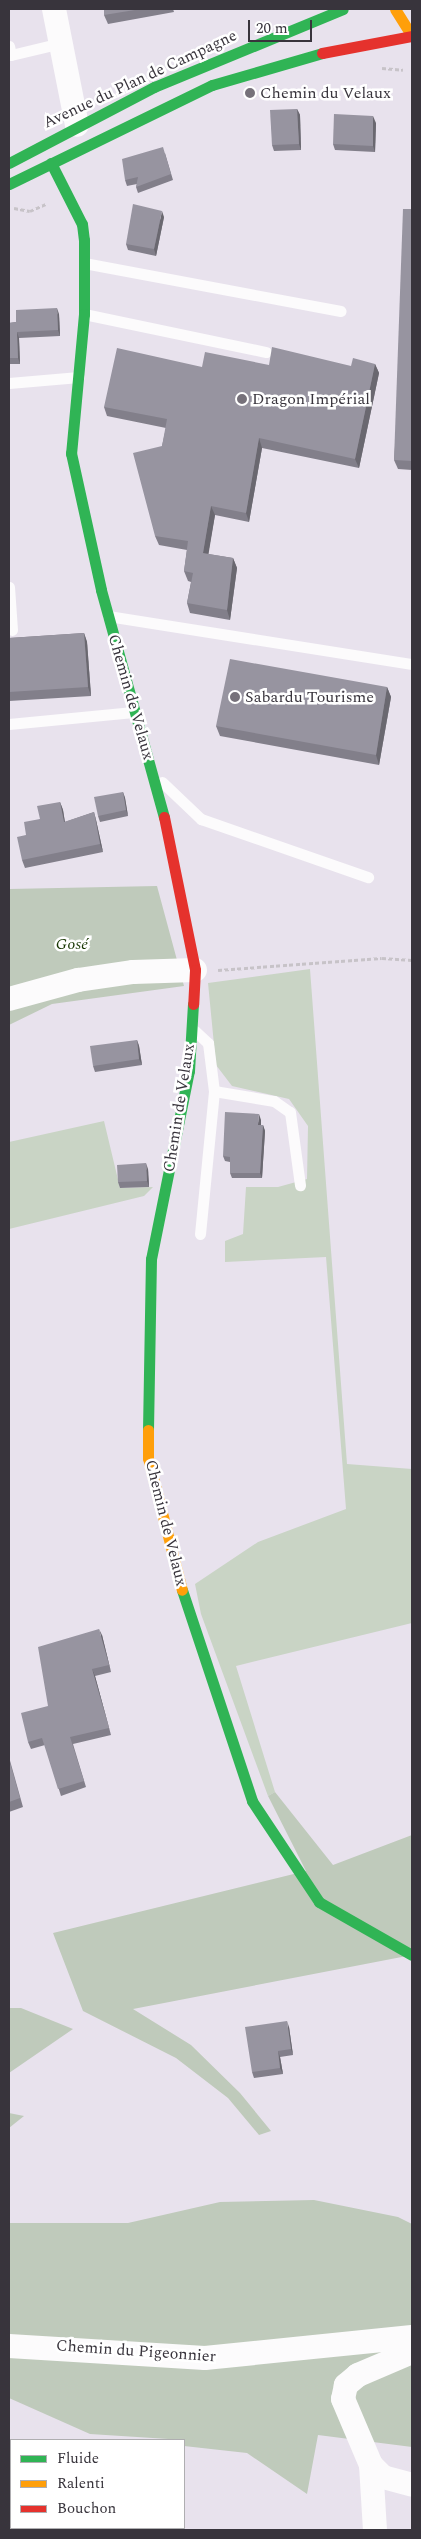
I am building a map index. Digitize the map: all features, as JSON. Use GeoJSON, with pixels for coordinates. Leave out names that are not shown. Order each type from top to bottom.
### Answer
{"type":"FeatureCollection","features":[{"type":"Feature","properties":{"kind":"street"},"geometry":{"type":"LineString","coordinates":[[54,9],[77,125]]}},
{"type":"Feature","properties":{"kind":"street","name":"Avenue du Plan de Campagne"},"geometry":{"type":"LineString","coordinates":[[9,163],[77,125],[238,49],[343,9]]}},
{"type":"Feature","properties":{"kind":"street"},"geometry":{"type":"LineString","coordinates":[[395,9],[412,36]]}},
{"type":"Feature","properties":{"kind":"street","name":"Avenue du Plan de Campagne"},"geometry":{"type":"LineString","coordinates":[[9,184],[212,84],[332,50],[412,36]]}},
{"type":"Feature","properties":{"kind":"street","name":"Chemin de Velaux"},"geometry":{"type":"LineString","coordinates":[[50,163],[69,192],[82,224],[84,314],[71,453],[108,616],[133,712],[151,769],[195,970],[189,1071],[151,1259],[148,1458],[184,1596],[252,1801],[319,1902],[412,1955]]}},
{"type":"Feature","properties":{"kind":"street"},"geometry":{"type":"LineString","coordinates":[[9,999],[87,979],[195,970]]}},
{"type":"Feature","properties":{"kind":"street","name":"Chemin du Pigeonnier"},"geometry":{"type":"LineString","coordinates":[[9,2346],[205,2358],[412,2337]]}},
{"type":"Feature","properties":{"kind":"street"},"geometry":{"type":"LineString","coordinates":[[412,2352],[358,2375],[346,2385],[342,2399],[346,2415],[371,2465],[383,2477],[412,2484]]}},
{"type":"Feature","properties":{"kind":"street"},"geometry":{"type":"LineString","coordinates":[[371,2465],[376,2530]]}},
{"type":"Feature","properties":{"kind":"lane"},"geometry":{"type":"LineString","coordinates":[[9,53],[61,43]]}},
{"type":"Feature","properties":{"kind":"lane"},"geometry":{"type":"LineString","coordinates":[[84,263],[341,311]]}},
{"type":"Feature","properties":{"kind":"lane"},"geometry":{"type":"LineString","coordinates":[[84,314],[266,352]]}},
{"type":"Feature","properties":{"kind":"lane"},"geometry":{"type":"LineString","coordinates":[[9,383],[79,377]]}},
{"type":"Feature","properties":{"kind":"lane"},"geometry":{"type":"LineString","coordinates":[[9,587],[12,630]]}},
{"type":"Feature","properties":{"kind":"lane"},"geometry":{"type":"LineString","coordinates":[[108,616],[412,664]]}},
{"type":"Feature","properties":{"kind":"lane"},"geometry":{"type":"LineString","coordinates":[[9,724],[133,712]]}},
{"type":"Feature","properties":{"kind":"lane"},"geometry":{"type":"LineString","coordinates":[[151,769],[201,819],[368,878]]}},
{"type":"Feature","properties":{"kind":"lane"},"geometry":{"type":"LineString","coordinates":[[192,1028],[208,1043],[214,1091],[200,1234]]}},
{"type":"Feature","properties":{"kind":"lane"},"geometry":{"type":"LineString","coordinates":[[214,1091],[274,1101],[290,1112],[300,1185]]}},
{"type":"Feature","properties":{"kind":"path"},"geometry":{"type":"LineString","coordinates":[[9,209],[30,211],[69,192]]}},
{"type":"Feature","properties":{"kind":"path"},"geometry":{"type":"LineString","coordinates":[[195,970],[412,960]]}},
{"type":"Feature","properties":{"kind":"green space","name":"Gosé"},"geometry":{"type":"Polygon","coordinates":[[[157,886],[184,986],[52,1004],[9,1025],[9,889],[157,886]]]}},
{"type":"Feature","properties":{"kind":"green space"},"geometry":{"type":"Polygon","coordinates":[[[310,969],[347,1464],[412,1469],[412,1623],[236,1666],[275,1792],[268,1796],[201,1614],[195,1584],[258,1542],[346,1509],[326,1257],[225,1262],[225,1241],[243,1234],[246,1187],[278,1187],[307,1179],[308,1126],[289,1099],[232,1086],[216,1065],[208,983],[310,969]]]}},
{"type":"Feature","properties":{"kind":"green space"},"geometry":{"type":"Polygon","coordinates":[[[104,1121],[120,1188],[153,1187],[144,1196],[9,1229],[9,1142],[104,1121]]]}},
{"type":"Feature","properties":{"kind":"green space"},"geometry":{"type":"Polygon","coordinates":[[[275,1792],[333,1865],[412,1835],[412,1955],[133,2009],[191,2045],[240,2093],[271,2131],[259,2135],[228,2098],[176,2058],[83,2011],[53,1933],[306,1871],[268,1796],[275,1792]]]}},
{"type":"Feature","properties":{"kind":"green space"},"geometry":{"type":"Polygon","coordinates":[[[9,2008],[21,2008],[73,2029],[9,2073],[9,2008]]]}},
{"type":"Feature","properties":{"kind":"green space"},"geometry":{"type":"Polygon","coordinates":[[[9,2113],[24,2116],[9,2128],[9,2113]]]}},
{"type":"Feature","properties":{"kind":"green space"},"geometry":{"type":"Polygon","coordinates":[[[314,2200],[398,2217],[412,2224],[412,2447],[318,2435],[307,2494],[247,2453],[185,2446],[185,2439],[90,2434],[9,2398],[9,2223],[128,2223],[220,2202],[314,2200]]]}},
{"type":"Feature","properties":{"kind":"building"},"geometry":{"type":"Polygon","coordinates":[[[104,9],[141,9],[104,15],[104,9]]]}},
{"type":"Feature","properties":{"kind":"building"},"geometry":{"type":"Polygon","coordinates":[[[297,109],[299,144],[272,145],[270,110],[297,109]]]}},
{"type":"Feature","properties":{"kind":"building"},"geometry":{"type":"Polygon","coordinates":[[[334,114],[373,116],[373,146],[333,144],[334,114]]]}},
{"type":"Feature","properties":{"kind":"building"},"geometry":{"type":"Polygon","coordinates":[[[163,147],[171,174],[136,187],[138,177],[125,180],[122,159],[163,147]]]}},
{"type":"Feature","properties":{"kind":"building"},"geometry":{"type":"Polygon","coordinates":[[[133,204],[162,211],[154,249],[126,244],[133,204]]]}},
{"type":"Feature","properties":{"kind":"building"},"geometry":{"type":"Polygon","coordinates":[[[403,209],[412,209],[412,461],[394,460],[403,209]]]}},
{"type":"Feature","properties":{"kind":"building"},"geometry":{"type":"Polygon","coordinates":[[[57,308],[58,330],[17,332],[18,358],[9,358],[9,323],[16,322],[16,310],[57,308]]]}},
{"type":"Feature","properties":{"kind":"building"},"geometry":{"type":"Polygon","coordinates":[[[272,347],[351,366],[353,358],[375,364],[355,459],[259,438],[246,513],[211,506],[203,553],[233,558],[227,610],[187,603],[193,573],[184,571],[188,541],[155,536],[133,453],[162,446],[167,419],[104,407],[117,348],[202,367],[205,352],[269,365],[272,347]]]}},
{"type":"Feature","properties":{"kind":"building"},"geometry":{"type":"Polygon","coordinates":[[[84,633],[88,687],[9,692],[9,638],[84,633]]]}},
{"type":"Feature","properties":{"kind":"building"},"geometry":{"type":"Polygon","coordinates":[[[230,659],[387,687],[376,755],[216,726],[230,659]]]}},
{"type":"Feature","properties":{"kind":"building"},"geometry":{"type":"Polygon","coordinates":[[[123,792],[126,810],[98,816],[94,797],[123,792]]]}},
{"type":"Feature","properties":{"kind":"building"},"geometry":{"type":"Polygon","coordinates":[[[60,802],[64,822],[94,812],[100,844],[22,860],[17,837],[26,835],[24,822],[40,819],[37,806],[60,802]]]}},
{"type":"Feature","properties":{"kind":"building"},"geometry":{"type":"Polygon","coordinates":[[[137,1040],[139,1059],[93,1066],[90,1046],[137,1040]]]}},
{"type":"Feature","properties":{"kind":"building"},"geometry":{"type":"Polygon","coordinates":[[[225,1112],[259,1114],[258,1125],[263,1125],[260,1173],[230,1173],[230,1157],[223,1156],[225,1112]]]}},
{"type":"Feature","properties":{"kind":"building"},"geometry":{"type":"Polygon","coordinates":[[[146,1163],[147,1181],[118,1182],[117,1165],[146,1163]]]}},
{"type":"Feature","properties":{"kind":"building"},"geometry":{"type":"Polygon","coordinates":[[[99,1629],[109,1665],[92,1669],[109,1728],[70,1737],[84,1781],[58,1789],[42,1738],[28,1742],[21,1713],[48,1706],[38,1647],[99,1629]]]}},
{"type":"Feature","properties":{"kind":"building"},"geometry":{"type":"Polygon","coordinates":[[[9,1759],[20,1798],[9,1802],[9,1759]]]}},
{"type":"Feature","properties":{"kind":"building"},"geometry":{"type":"Polygon","coordinates":[[[287,2021],[291,2049],[278,2051],[280,2068],[252,2072],[245,2027],[287,2021]]]}},
{"type":"Feature","properties":{"kind":"traffic: fast"},"geometry":{"type":"LineString","coordinates":[[9,163],[154,87],[343,9]]}},
{"type":"Feature","properties":{"kind":"traffic: fast"},"geometry":{"type":"LineString","coordinates":[[9,184],[212,85],[322,53]]}},
{"type":"Feature","properties":{"kind":"traffic: fast"},"geometry":{"type":"LineString","coordinates":[[51,163],[82,224],[84,240],[84,314],[71,453],[101,590],[164,817]]}},
{"type":"Feature","properties":{"kind":"traffic: fast"},"geometry":{"type":"LineString","coordinates":[[148,1430],[151,1259],[189,1071],[193,1004]]}},
{"type":"Feature","properties":{"kind":"traffic: fast"},"geometry":{"type":"LineString","coordinates":[[182,1590],[252,1801],[319,1902],[412,1955]]}},
{"type":"Feature","properties":{"kind":"traffic: slow"},"geometry":{"type":"LineString","coordinates":[[395,9],[412,36]]}},
{"type":"Feature","properties":{"kind":"traffic: slow"},"geometry":{"type":"LineString","coordinates":[[148,1430],[148,1458],[182,1590]]}},
{"type":"Feature","properties":{"kind":"traffic: jam"},"geometry":{"type":"LineString","coordinates":[[322,53],[412,36]]}},
{"type":"Feature","properties":{"kind":"traffic: jam"},"geometry":{"type":"LineString","coordinates":[[164,817],[195,970],[193,1004]]}},
{"type":"Feature","properties":{"kind":"place","name":"Chemin du Velaux"},"geometry":{"type":"Point","coordinates":[250,93]}},
{"type":"Feature","properties":{"kind":"place","name":"Dragon Impérial"},"geometry":{"type":"Point","coordinates":[242,399]}},
{"type":"Feature","properties":{"kind":"place","name":"Sabardu Tourisme"},"geometry":{"type":"Point","coordinates":[235,697]}}]}
